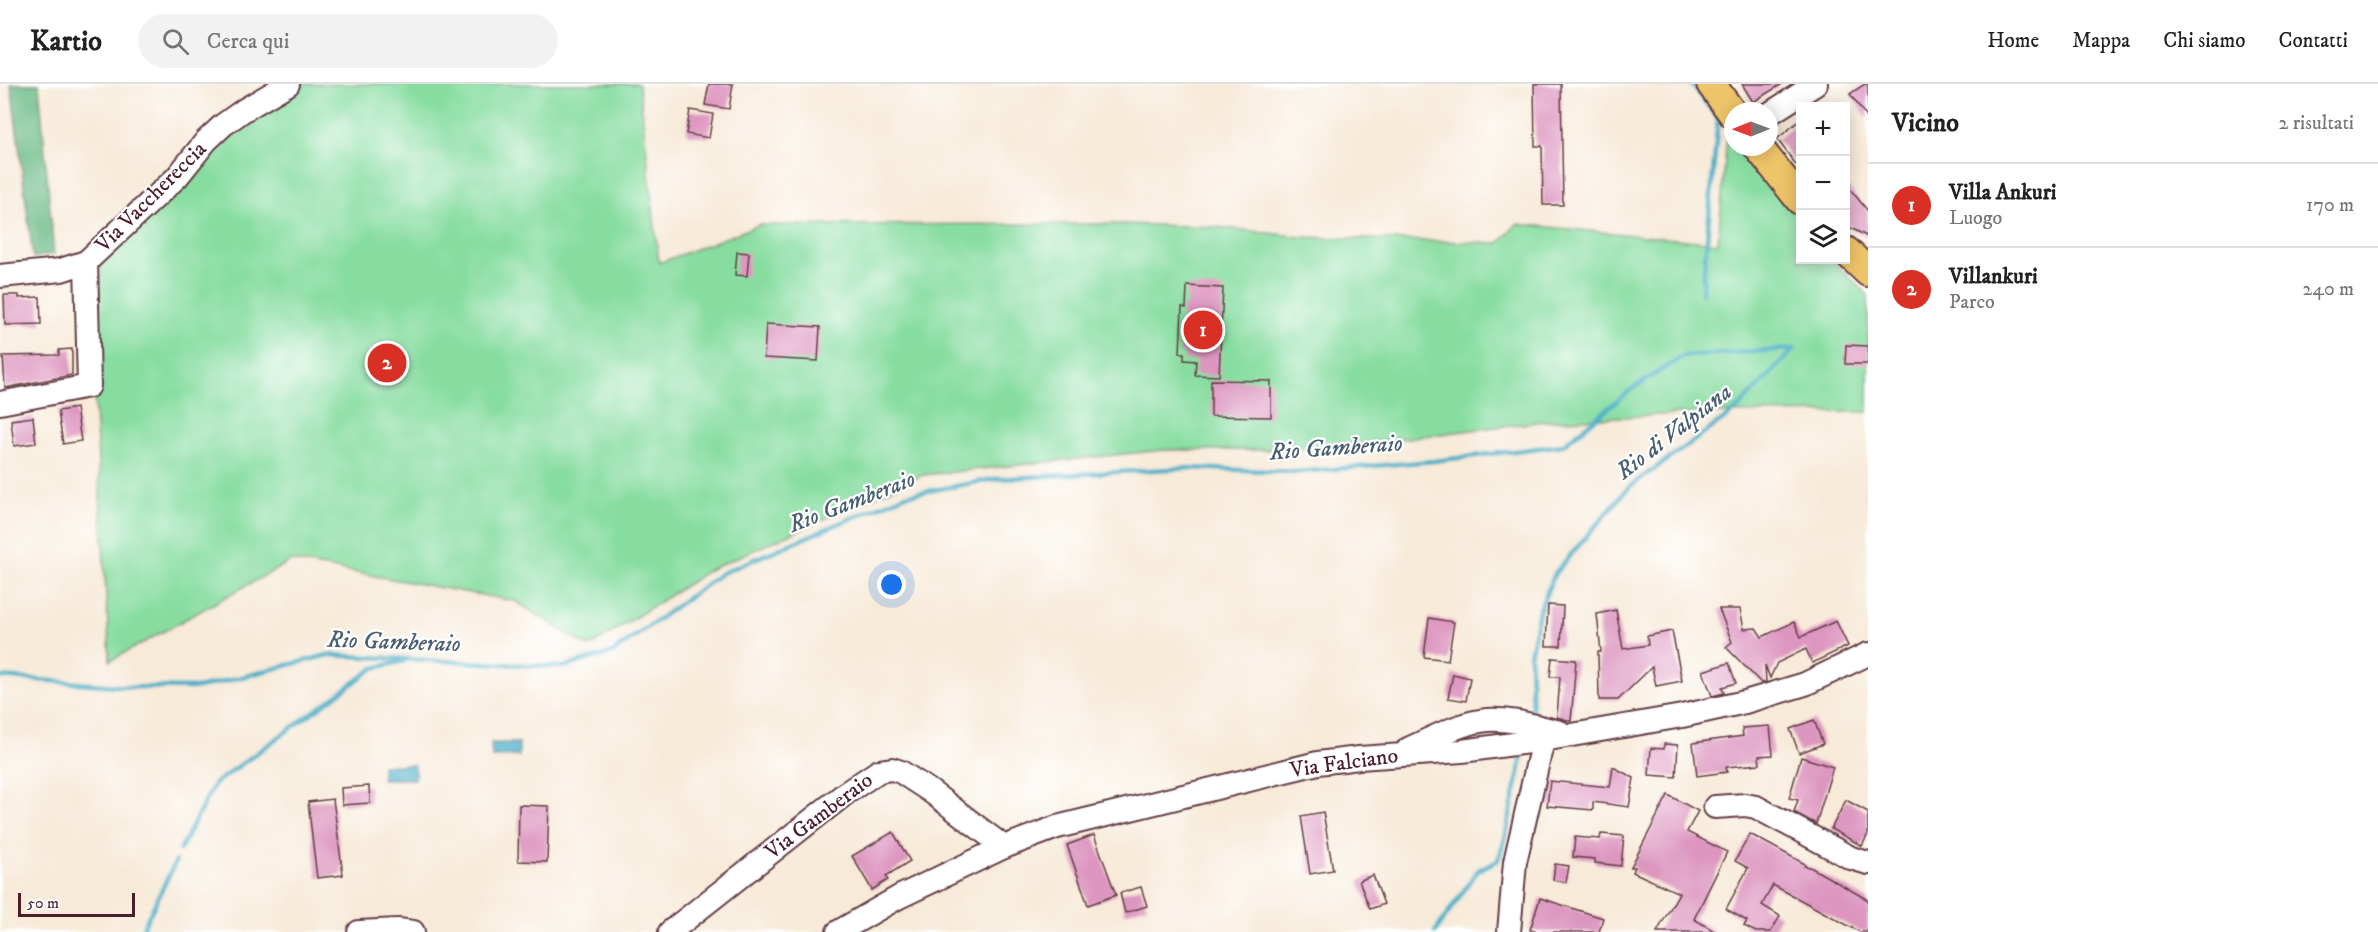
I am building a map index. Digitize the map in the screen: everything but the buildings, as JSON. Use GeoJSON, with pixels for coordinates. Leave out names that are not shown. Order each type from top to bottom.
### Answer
{"type":"FeatureCollection","features":[{"type":"Feature","properties":{"kind":"main road"},"geometry":{"type":"LineString","coordinates":[[1712,84],[1725,102]]}},
{"type":"Feature","properties":{"kind":"main road"},"geometry":{"type":"LineString","coordinates":[[1765,156],[1796,195]]}},
{"type":"Feature","properties":{"kind":"main road"},"geometry":{"type":"LineString","coordinates":[[1850,256],[1868,272]]}},
{"type":"Feature","properties":{"kind":"street","name":"Via Vacchereccia"},"geometry":{"type":"LineString","coordinates":[[0,276],[61,270],[86,262],[177,177],[206,141],[223,125],[288,84]]}},
{"type":"Feature","properties":{"kind":"street"},"geometry":{"type":"LineString","coordinates":[[1778,108],[1816,84]]}},
{"type":"Feature","properties":{"kind":"street"},"geometry":{"type":"LineString","coordinates":[[0,403],[88,386],[86,262]]}},
{"type":"Feature","properties":{"kind":"street","name":"Via Falciano"},"geometry":{"type":"LineString","coordinates":[[838,932],[899,897],[1004,847],[1057,827],[1318,763],[1462,751],[1543,740],[1682,716],[1745,702],[1866,662]]}},
{"type":"Feature","properties":{"kind":"street"},"geometry":{"type":"LineString","coordinates":[[1396,755],[1452,729],[1485,720],[1505,721],[1572,734]]}},
{"type":"Feature","properties":{"kind":"street"},"geometry":{"type":"LineString","coordinates":[[1509,932],[1515,862],[1532,778],[1543,740]]}},
{"type":"Feature","properties":{"kind":"street","name":"Via Gamberaio"},"geometry":{"type":"LineString","coordinates":[[669,932],[846,793],[879,771],[892,769],[905,775],[1004,847]]}},
{"type":"Feature","properties":{"kind":"street"},"geometry":{"type":"LineString","coordinates":[[1714,807],[1745,805],[1756,807],[1851,858],[1868,862]]}},
{"type":"Feature","properties":{"kind":"street"},"geometry":{"type":"LineString","coordinates":[[359,932],[398,930],[412,932]]}},
{"type":"Feature","properties":{"kind":"green space"},"geometry":{"type":"Polygon","coordinates":[[[11,84],[39,84],[54,254],[33,258],[11,84]]]}},
{"type":"Feature","properties":{"kind":"green space"},"geometry":{"type":"Polygon","coordinates":[[[301,84],[639,84],[659,263],[759,225],[1124,224],[1217,227],[1301,237],[1499,243],[1517,224],[1718,243],[1725,156],[1752,156],[1796,216],[1796,264],[1836,264],[1868,295],[1868,412],[1699,413],[1545,421],[1351,445],[1262,450],[1163,450],[923,475],[711,569],[589,647],[515,601],[291,561],[110,661],[94,393],[102,254],[270,101],[301,84]]]}},
{"type":"Feature","properties":{"kind":"water"},"geometry":{"type":"Polygon","coordinates":[[[491,743],[519,743],[519,756],[492,757],[491,743]]]}},
{"type":"Feature","properties":{"kind":"water"},"geometry":{"type":"Polygon","coordinates":[[[382,765],[415,765],[415,779],[382,779],[382,765]]]}},
{"type":"Feature","properties":{"kind":"waterway"},"geometry":{"type":"LineString","coordinates":[[1691,84],[1718,119],[1702,293]]}},
{"type":"Feature","properties":{"kind":"waterway","name":"Rio Gamberaio"},"geometry":{"type":"LineString","coordinates":[[0,677],[130,687],[198,688],[328,655],[563,667],[612,653],[722,573],[906,495],[995,479],[1188,468],[1297,472],[1434,461],[1563,445],[1632,389],[1683,356],[1794,349]]}},
{"type":"Feature","properties":{"kind":"waterway","name":"Rio di Valpiana"},"geometry":{"type":"LineString","coordinates":[[1532,713],[1530,655],[1539,611],[1555,573],[1629,487],[1734,412],[1794,349]]}},
{"type":"Feature","properties":{"kind":"waterway"},"geometry":{"type":"LineString","coordinates":[[180,850],[214,784],[374,668],[404,661]]}},
{"type":"Feature","properties":{"kind":"waterway"},"geometry":{"type":"LineString","coordinates":[[1435,932],[1478,870],[1498,860],[1505,839],[1522,758]]}},
{"type":"Feature","properties":{"kind":"waterway"},"geometry":{"type":"LineString","coordinates":[[141,932],[176,861]]}},
{"type":"Feature","properties":{"kind":"place","name":"Villa Ankuri"},"geometry":{"type":"Point","coordinates":[1203,330]}},
{"type":"Feature","properties":{"kind":"place","name":"Villankuri"},"geometry":{"type":"Point","coordinates":[387,363]}}]}
